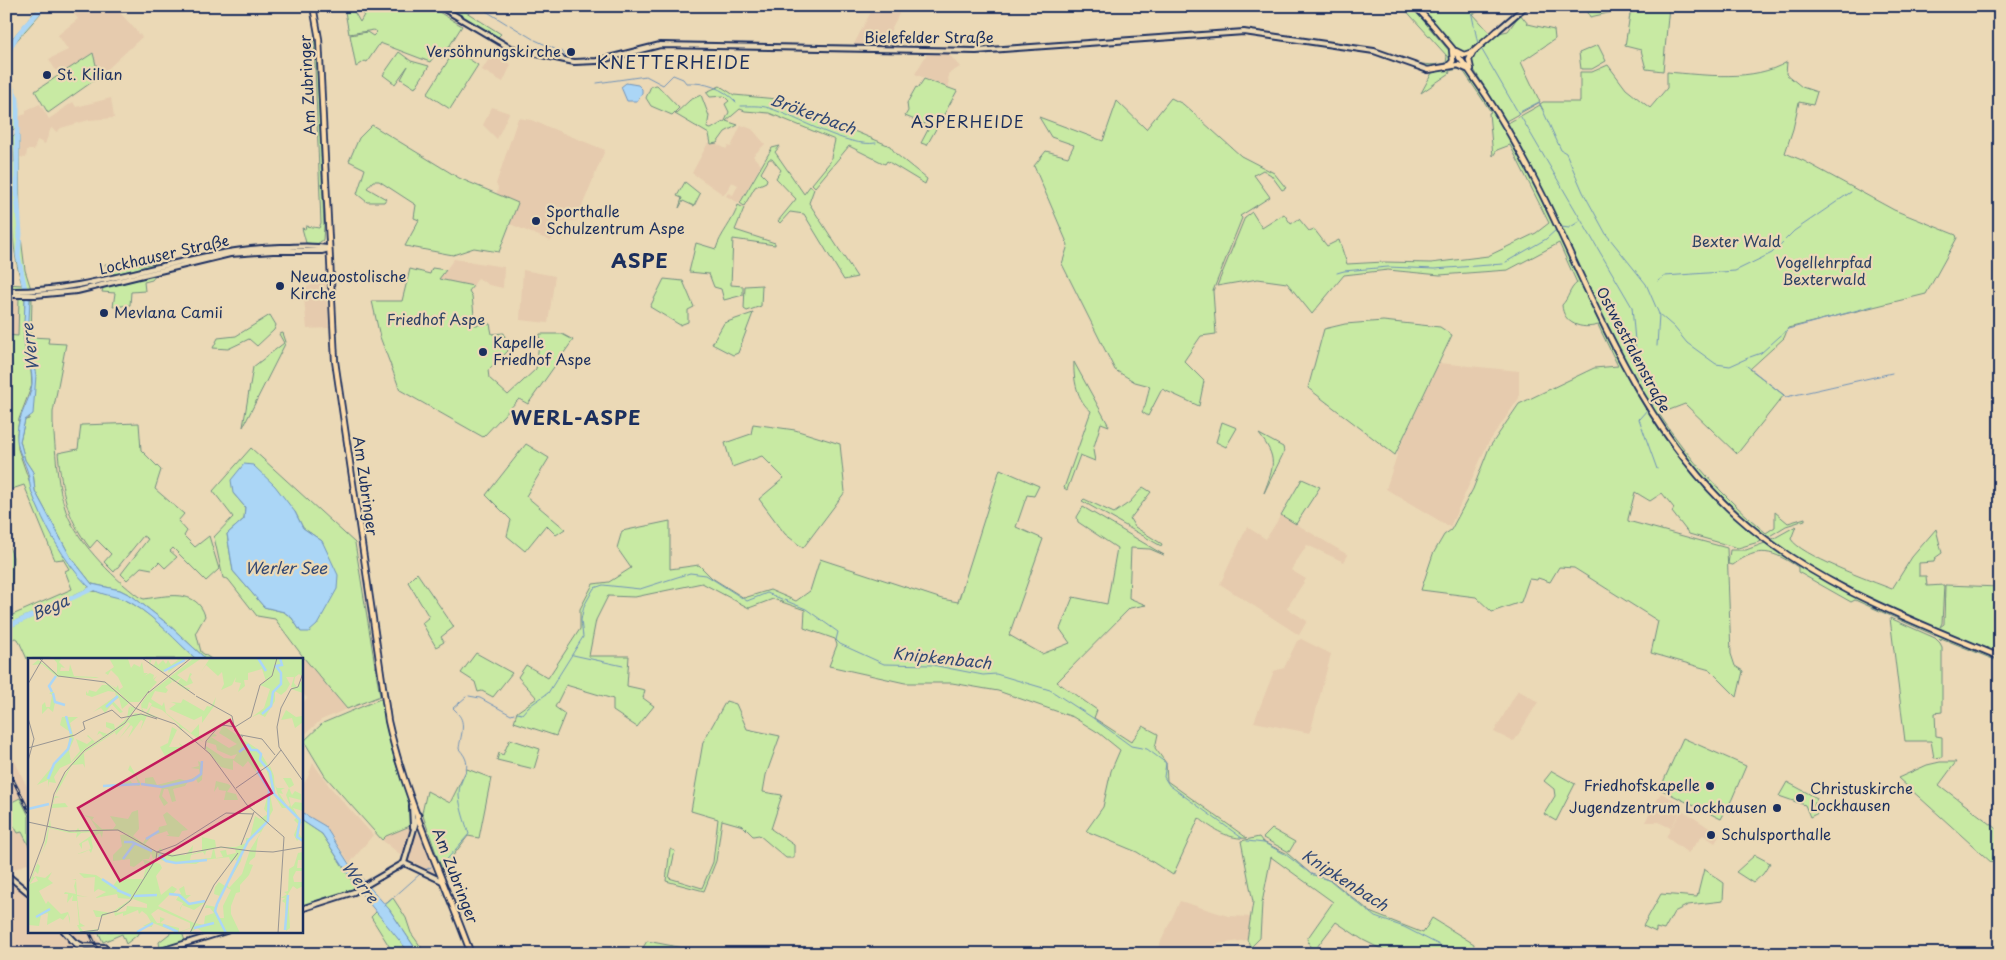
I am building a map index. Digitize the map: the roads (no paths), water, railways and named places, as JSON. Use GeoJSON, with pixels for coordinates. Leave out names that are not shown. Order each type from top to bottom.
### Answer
{"type":"FeatureCollection","features":[{"type":"Feature","properties":{"kind":"main road","name":"Am Zubringer"},"geometry":{"type":"LineString","coordinates":[[313,6],[319,39],[335,361],[359,537],[388,721],[393,744],[412,799],[471,954]]}},
{"type":"Feature","properties":{"kind":"main road","name":"Bielefelder Straße"},"geometry":{"type":"LineString","coordinates":[[438,6],[515,50],[574,62],[598,61],[660,45],[976,50],[1244,32],[1271,34],[1374,51],[1428,70]]}},
{"type":"Feature","properties":{"kind":"main road","name":"Ostwestfalenstraße"},"geometry":{"type":"LineString","coordinates":[[1415,6],[1472,73],[1502,120],[1560,232],[1609,336],[1647,406],[1674,447],[1710,490],[1742,520],[1811,570],[1868,600],[2000,657]]}},
{"type":"Feature","properties":{"kind":"main road"},"geometry":{"type":"LineString","coordinates":[[1472,73],[1469,63],[1473,52],[1526,6]]}},
{"type":"Feature","properties":{"kind":"main road"},"geometry":{"type":"LineString","coordinates":[[1444,68],[1453,61],[1451,47]]}},
{"type":"Feature","properties":{"kind":"main road"},"geometry":{"type":"LineString","coordinates":[[1451,47],[1462,54],[1473,52]]}},
{"type":"Feature","properties":{"kind":"main road"},"geometry":{"type":"LineString","coordinates":[[1428,70],[1458,65],[1472,73]]}},
{"type":"Feature","properties":{"kind":"main road","name":"Lockhauser Straße"},"geometry":{"type":"LineString","coordinates":[[6,291],[34,293],[88,284],[230,250],[284,247],[329,249]]}},
{"type":"Feature","properties":{"kind":"main road","name":"Lockhauser Straße"},"geometry":{"type":"LineString","coordinates":[[6,295],[15,293]]}},
{"type":"Feature","properties":{"kind":"main road"},"geometry":{"type":"LineString","coordinates":[[412,799],[413,831]]}},
{"type":"Feature","properties":{"kind":"main road"},"geometry":{"type":"LineString","coordinates":[[6,800],[8,819],[6,830]]}},
{"type":"Feature","properties":{"kind":"main road"},"geometry":{"type":"LineString","coordinates":[[302,909],[354,892],[404,863],[418,814]]}},
{"type":"Feature","properties":{"kind":"main road"},"geometry":{"type":"LineString","coordinates":[[404,863],[442,881]]}},
{"type":"Feature","properties":{"kind":"main road"},"geometry":{"type":"LineString","coordinates":[[6,874],[28,892]]}},
{"type":"Feature","properties":{"kind":"main road"},"geometry":{"type":"LineString","coordinates":[[65,932],[87,954],[95,946]]}},
{"type":"Feature","properties":{"kind":"main road"},"geometry":{"type":"LineString","coordinates":[[151,954],[223,932]]}},
{"type":"Feature","properties":{"kind":"main road"},"geometry":{"type":"LineString","coordinates":[[72,940],[83,946],[104,947],[110,954]]}},
{"type":"Feature","properties":{"kind":"water"},"geometry":{"type":"Polygon","coordinates":[[[626,83],[638,85],[642,89],[642,93],[637,101],[627,101],[621,87],[626,83]]]}},
{"type":"Feature","properties":{"kind":"water"},"geometry":{"type":"Polygon","coordinates":[[[25,298],[30,299],[28,343],[36,375],[33,414],[25,420],[20,441],[25,460],[33,472],[35,491],[70,556],[92,584],[120,590],[132,596],[169,625],[205,658],[195,658],[158,623],[133,604],[93,590],[88,586],[71,566],[42,518],[30,487],[28,473],[17,440],[19,421],[32,384],[24,330],[25,298]]]}},
{"type":"Feature","properties":{"kind":"water","name":"Werler See"},"geometry":{"type":"Polygon","coordinates":[[[244,464],[253,465],[275,486],[295,512],[303,528],[322,541],[338,575],[337,589],[317,625],[309,632],[301,632],[292,618],[284,612],[264,607],[233,571],[227,534],[244,519],[245,507],[233,493],[231,480],[244,464]]]}},
{"type":"Feature","properties":{"kind":"water"},"geometry":{"type":"Polygon","coordinates":[[[302,813],[325,826],[349,864],[389,909],[419,954],[411,954],[408,951],[360,892],[322,834],[302,821],[302,813]]]}},
{"type":"Feature","properties":{"kind":"waterway","name":"Werre"},"geometry":{"type":"LineString","coordinates":[[6,68],[7,58],[14,41],[24,27],[44,6]]}},
{"type":"Feature","properties":{"kind":"waterway","name":"Brökerbach"},"geometry":{"type":"LineString","coordinates":[[478,6],[507,24]]}},
{"type":"Feature","properties":{"kind":"waterway"},"geometry":{"type":"LineString","coordinates":[[1470,6],[1478,44]]}},
{"type":"Feature","properties":{"kind":"waterway","name":"Brökerbach"},"geometry":{"type":"LineString","coordinates":[[510,25],[533,39]]}},
{"type":"Feature","properties":{"kind":"waterway","name":"Brökerbach"},"geometry":{"type":"LineString","coordinates":[[535,40],[557,50]]}},
{"type":"Feature","properties":{"kind":"waterway"},"geometry":{"type":"LineString","coordinates":[[1482,50],[1519,114]]}},
{"type":"Feature","properties":{"kind":"waterway","name":"Brökerbach"},"geometry":{"type":"LineString","coordinates":[[562,51],[566,57],[572,59]]}},
{"type":"Feature","properties":{"kind":"waterway","name":"Brökerbach"},"geometry":{"type":"LineString","coordinates":[[597,83],[646,76],[663,85],[673,75],[683,79],[686,83],[713,87],[725,93],[736,102]]}},
{"type":"Feature","properties":{"kind":"waterway","name":"Werre"},"geometry":{"type":"LineString","coordinates":[[6,76],[17,99],[17,194],[20,234],[18,255],[26,294]]}},
{"type":"Feature","properties":{"kind":"waterway"},"geometry":{"type":"LineString","coordinates":[[1518,113],[1539,102],[1561,150],[1566,153],[1583,192],[1606,234],[1646,284],[1659,314],[1674,327],[1687,343],[1716,364],[1730,366],[1748,358]]}},
{"type":"Feature","properties":{"kind":"waterway","name":"Brökerbach"},"geometry":{"type":"LineString","coordinates":[[741,106],[766,107],[851,141],[876,143]]}},
{"type":"Feature","properties":{"kind":"waterway"},"geometry":{"type":"LineString","coordinates":[[1521,117],[1632,307],[1638,375],[1660,398],[1651,407]]}},
{"type":"Feature","properties":{"kind":"waterway"},"geometry":{"type":"LineString","coordinates":[[1658,281],[1665,276],[1735,271],[1772,253],[1794,231],[1851,192]]}},
{"type":"Feature","properties":{"kind":"waterway"},"geometry":{"type":"LineString","coordinates":[[1561,227],[1569,228],[1580,221]]}},
{"type":"Feature","properties":{"kind":"waterway"},"geometry":{"type":"LineString","coordinates":[[1506,262],[1546,239],[1557,229]]}},
{"type":"Feature","properties":{"kind":"waterway"},"geometry":{"type":"LineString","coordinates":[[1337,273],[1388,267],[1434,269],[1503,264]]}},
{"type":"Feature","properties":{"kind":"waterway"},"geometry":{"type":"LineString","coordinates":[[1750,357],[1761,353],[1788,329],[1873,306]]}},
{"type":"Feature","properties":{"kind":"waterway"},"geometry":{"type":"LineString","coordinates":[[1657,346],[1659,314]]}},
{"type":"Feature","properties":{"kind":"waterway"},"geometry":{"type":"LineString","coordinates":[[1747,366],[1786,397],[1892,373]]}},
{"type":"Feature","properties":{"kind":"waterway"},"geometry":{"type":"LineString","coordinates":[[1648,409],[1639,419],[1657,469]]}},
{"type":"Feature","properties":{"kind":"waterway","name":"Knipkenbach"},"geometry":{"type":"LineString","coordinates":[[517,713],[522,714],[528,707],[548,693],[583,637],[581,620],[584,606],[594,588],[603,585],[640,589],[690,573],[706,575],[747,601],[767,593],[806,609],[838,632],[836,640],[840,644],[884,664],[932,665],[983,675],[996,674],[1050,690],[1131,746],[1147,749],[1166,763],[1164,777],[1169,785],[1242,838]]}},
{"type":"Feature","properties":{"kind":"waterway","name":"Bega"},"geometry":{"type":"LineString","coordinates":[[6,627],[94,588]]}},
{"type":"Feature","properties":{"kind":"waterway"},"geometry":{"type":"LineString","coordinates":[[573,655],[623,666]]}},
{"type":"Feature","properties":{"kind":"waterway","name":"Knipkenbach"},"geometry":{"type":"LineString","coordinates":[[469,696],[480,698],[511,715],[514,714]]}},
{"type":"Feature","properties":{"kind":"waterway","name":"Knipkenbach"},"geometry":{"type":"LineString","coordinates":[[457,712],[453,708],[466,697]]}},
{"type":"Feature","properties":{"kind":"waterway","name":"Knipkenbach"},"geometry":{"type":"LineString","coordinates":[[442,865],[469,834],[459,796],[459,789],[467,767],[464,756],[459,749],[463,726],[458,714]]}},
{"type":"Feature","properties":{"kind":"waterway","name":"Knipkenbach"},"geometry":{"type":"LineString","coordinates":[[1247,841],[1264,843],[1285,854],[1311,874],[1331,881],[1375,917],[1404,927],[1457,954]]}},
{"type":"Feature","properties":{"kind":"waterway","name":"Knipkenbach"},"geometry":{"type":"LineString","coordinates":[[423,871],[431,867]]}},
{"type":"Feature","properties":{"kind":"waterway","name":"Knipkenbach"},"geometry":{"type":"LineString","coordinates":[[384,906],[420,874]]}},
{"type":"Feature","properties":{"kind":"railway"},"geometry":{"type":"LineString","coordinates":[[6,766],[28,809]]}},
{"type":"Feature","properties":{"kind":"railway"},"geometry":{"type":"LineString","coordinates":[[89,932],[100,954]]}},
{"type":"Feature","properties":{"kind":"place","name":"Versöhnungskirche"},"geometry":{"type":"Point","coordinates":[571,52]}},
{"type":"Feature","properties":{"kind":"place","name":"St. Kilian"},"geometry":{"type":"Point","coordinates":[47,75]}},
{"type":"Feature","properties":{"kind":"place","name":"Sporthalle Schulzentrum Aspe"},"geometry":{"type":"Point","coordinates":[536,221]}},
{"type":"Feature","properties":{"kind":"place","name":"Neuapostolische Kirche"},"geometry":{"type":"Point","coordinates":[280,286]}},
{"type":"Feature","properties":{"kind":"place","name":"Mevlana Camii"},"geometry":{"type":"Point","coordinates":[104,313]}},
{"type":"Feature","properties":{"kind":"place","name":"Kapelle Friedhof Aspe"},"geometry":{"type":"Point","coordinates":[483,352]}},
{"type":"Feature","properties":{"kind":"place","name":"Friedhofskapelle"},"geometry":{"type":"Point","coordinates":[1710,786]}},
{"type":"Feature","properties":{"kind":"place","name":"Christuskirche Lockhausen"},"geometry":{"type":"Point","coordinates":[1800,798]}},
{"type":"Feature","properties":{"kind":"place","name":"Jugendzentrum Lockhausen"},"geometry":{"type":"Point","coordinates":[1777,808]}},
{"type":"Feature","properties":{"kind":"place","name":"Schulsporthalle"},"geometry":{"type":"Point","coordinates":[1711,835]}},
{"type":"Feature","properties":{"kind":"district","name":"KNETTERHEIDE"},"geometry":{"type":"Point","coordinates":[674,63]}},
{"type":"Feature","properties":{"kind":"district","name":"ASPERHEIDE"},"geometry":{"type":"Point","coordinates":[968,122]}},
{"type":"Feature","properties":{"kind":"district","name":"ASPE"},"geometry":{"type":"Point","coordinates":[640,261]}},
{"type":"Feature","properties":{"kind":"district","name":"WERL-ASPE"},"geometry":{"type":"Point","coordinates":[576,418]}},
{"type":"Feature","properties":{"kind":"park label","name":"Bexter Wald"},"geometry":{"type":"Point","coordinates":[1736,242]}},
{"type":"Feature","properties":{"kind":"park label","name":"Vogellehrpfad Bexterwald"},"geometry":{"type":"Point","coordinates":[1824,272]}},
{"type":"Feature","properties":{"kind":"park label","name":"Friedhof Aspe"},"geometry":{"type":"Point","coordinates":[436,320]}}]}
